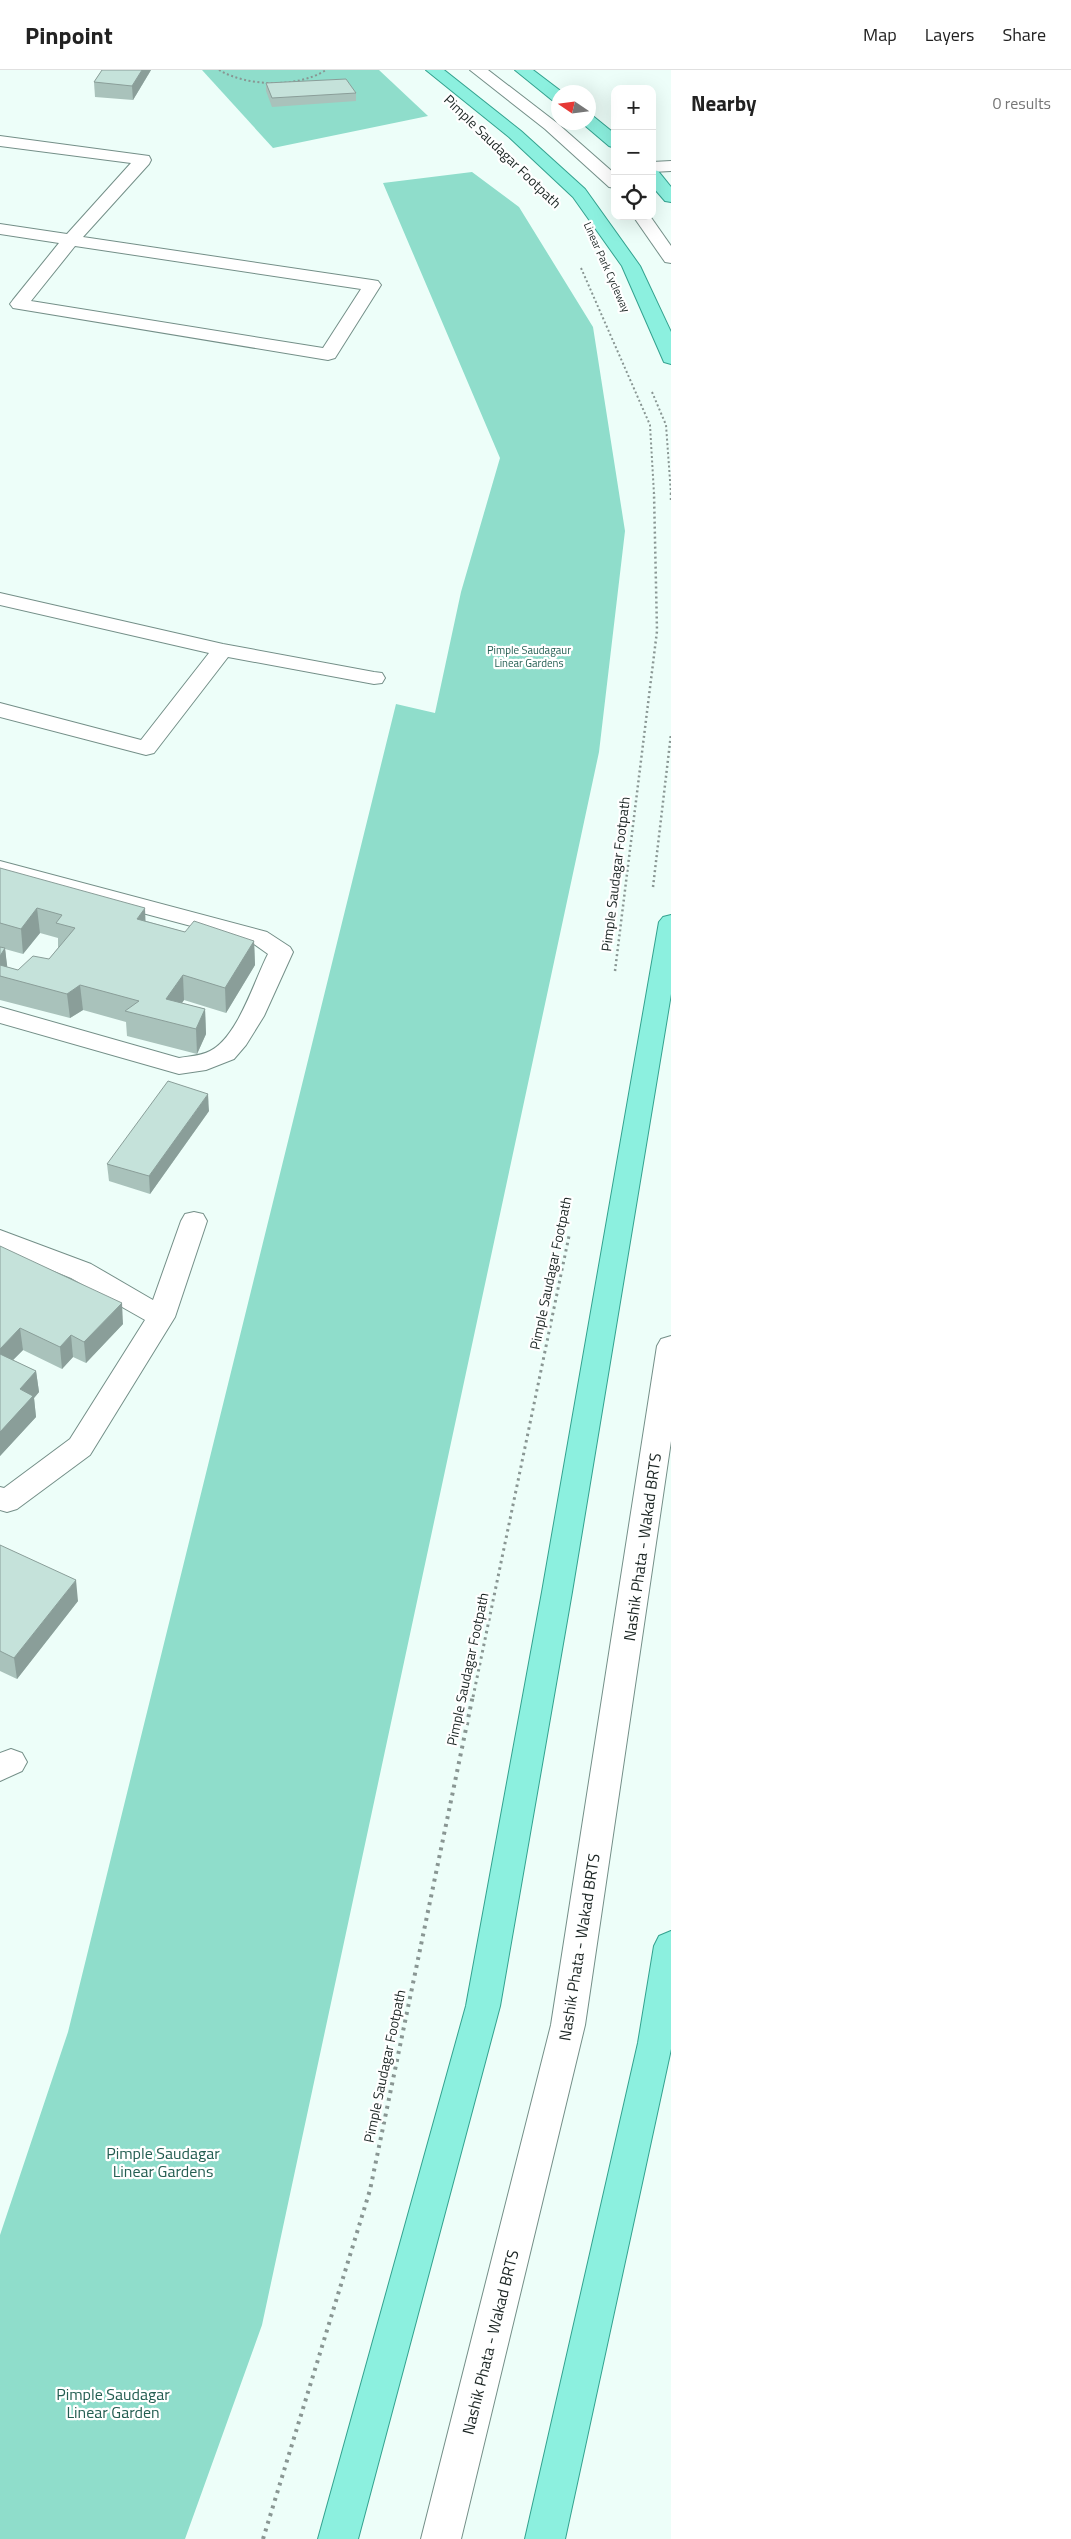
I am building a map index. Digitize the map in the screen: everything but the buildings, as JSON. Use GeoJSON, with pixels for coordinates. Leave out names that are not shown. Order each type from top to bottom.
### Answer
{"type":"FeatureCollection","features":[{"type":"Feature","properties":{"kind":"main road"},"geometry":{"type":"LineString","coordinates":[[434,70],[515,134],[580,193],[631,266],[667,343],[671,358]]}},
{"type":"Feature","properties":{"kind":"main road"},"geometry":{"type":"LineString","coordinates":[[523,70],[551,92]]}},
{"type":"Feature","properties":{"kind":"main road"},"geometry":{"type":"LineString","coordinates":[[596,127],[611,140]]}},
{"type":"Feature","properties":{"kind":"main road"},"geometry":{"type":"LineString","coordinates":[[656,180],[671,197]]}},
{"type":"Feature","properties":{"kind":"main road"},"geometry":{"type":"LineString","coordinates":[[338,2539],[483,2006],[557,1592],[671,922]]}},
{"type":"Feature","properties":{"kind":"main road"},"geometry":{"type":"LineString","coordinates":[[545,2539],[655,2043],[671,1946]]}},
{"type":"Feature","properties":{"kind":"street"},"geometry":{"type":"LineString","coordinates":[[478,70],[551,126],[611,179]]}},
{"type":"Feature","properties":{"kind":"street"},"geometry":{"type":"LineString","coordinates":[[0,141],[143,160],[71,240],[19,304],[328,354],[372,285],[71,240],[0,229]]}},
{"type":"Feature","properties":{"kind":"street"},"geometry":{"type":"LineString","coordinates":[[656,167],[671,166]]}},
{"type":"Feature","properties":{"kind":"street"},"geometry":{"type":"LineString","coordinates":[[644,220],[671,258]]}},
{"type":"Feature","properties":{"kind":"street"},"geometry":{"type":"LineString","coordinates":[[0,599],[223,650],[374,678]]}},
{"type":"Feature","properties":{"kind":"street"},"geometry":{"type":"LineString","coordinates":[[0,710],[146,748],[223,650]]}},
{"type":"Feature","properties":{"kind":"street"},"geometry":{"type":"LineString","coordinates":[[0,868],[258,937],[281,952],[242,1030],[229,1050],[206,1063],[179,1066],[0,1015]]}},
{"type":"Feature","properties":{"kind":"street"},"geometry":{"type":"LineString","coordinates":[[0,1498],[7,1501],[80,1447],[161,1317],[194,1221]]}},
{"type":"Feature","properties":{"kind":"street"},"geometry":{"type":"LineString","coordinates":[[0,1239],[81,1271],[161,1317]]}},
{"type":"Feature","properties":{"kind":"street","name":"Nashik Phata - Wakad BRTS"},"geometry":{"type":"LineString","coordinates":[[441,2539],[568,2025],[671,1346]]}},
{"type":"Feature","properties":{"kind":"path"},"geometry":{"type":"LineString","coordinates":[[219,70],[226,76],[263,82],[310,79],[326,70]]}},
{"type":"Feature","properties":{"kind":"path","name":"Pimple Saudagar Footpath"},"geometry":{"type":"LineString","coordinates":[[580,266],[650,425],[653,452],[657,630],[614,980]]}},
{"type":"Feature","properties":{"kind":"path"},"geometry":{"type":"LineString","coordinates":[[650,389],[666,425],[671,500]]}},
{"type":"Feature","properties":{"kind":"path","name":"Pimple Saudagar Footpath"},"geometry":{"type":"LineString","coordinates":[[263,2539],[370,2190],[570,1232]]}},
{"type":"Feature","properties":{"kind":"green space"},"geometry":{"type":"Polygon","coordinates":[[[202,70],[379,70],[428,116],[273,148],[202,70]]]}},
{"type":"Feature","properties":{"kind":"green space","name":"Pimple Saudagar Linear Gardens"},"geometry":{"type":"Polygon","coordinates":[[[472,172],[519,207],[593,327],[625,531],[599,752],[262,2325],[185,2539],[0,2539],[0,2235],[68,2032],[396,704],[435,713],[461,592],[500,458],[383,183],[472,172]]]}},
{"type":"Feature","properties":{"kind":"park label","name":"Pimple Saudagaur Linear Gardens"},"geometry":{"type":"Point","coordinates":[529,656]}},
{"type":"Feature","properties":{"kind":"park label","name":"Pimple Saudagar Linear Garden"},"geometry":{"type":"Point","coordinates":[113,2403]}}]}
